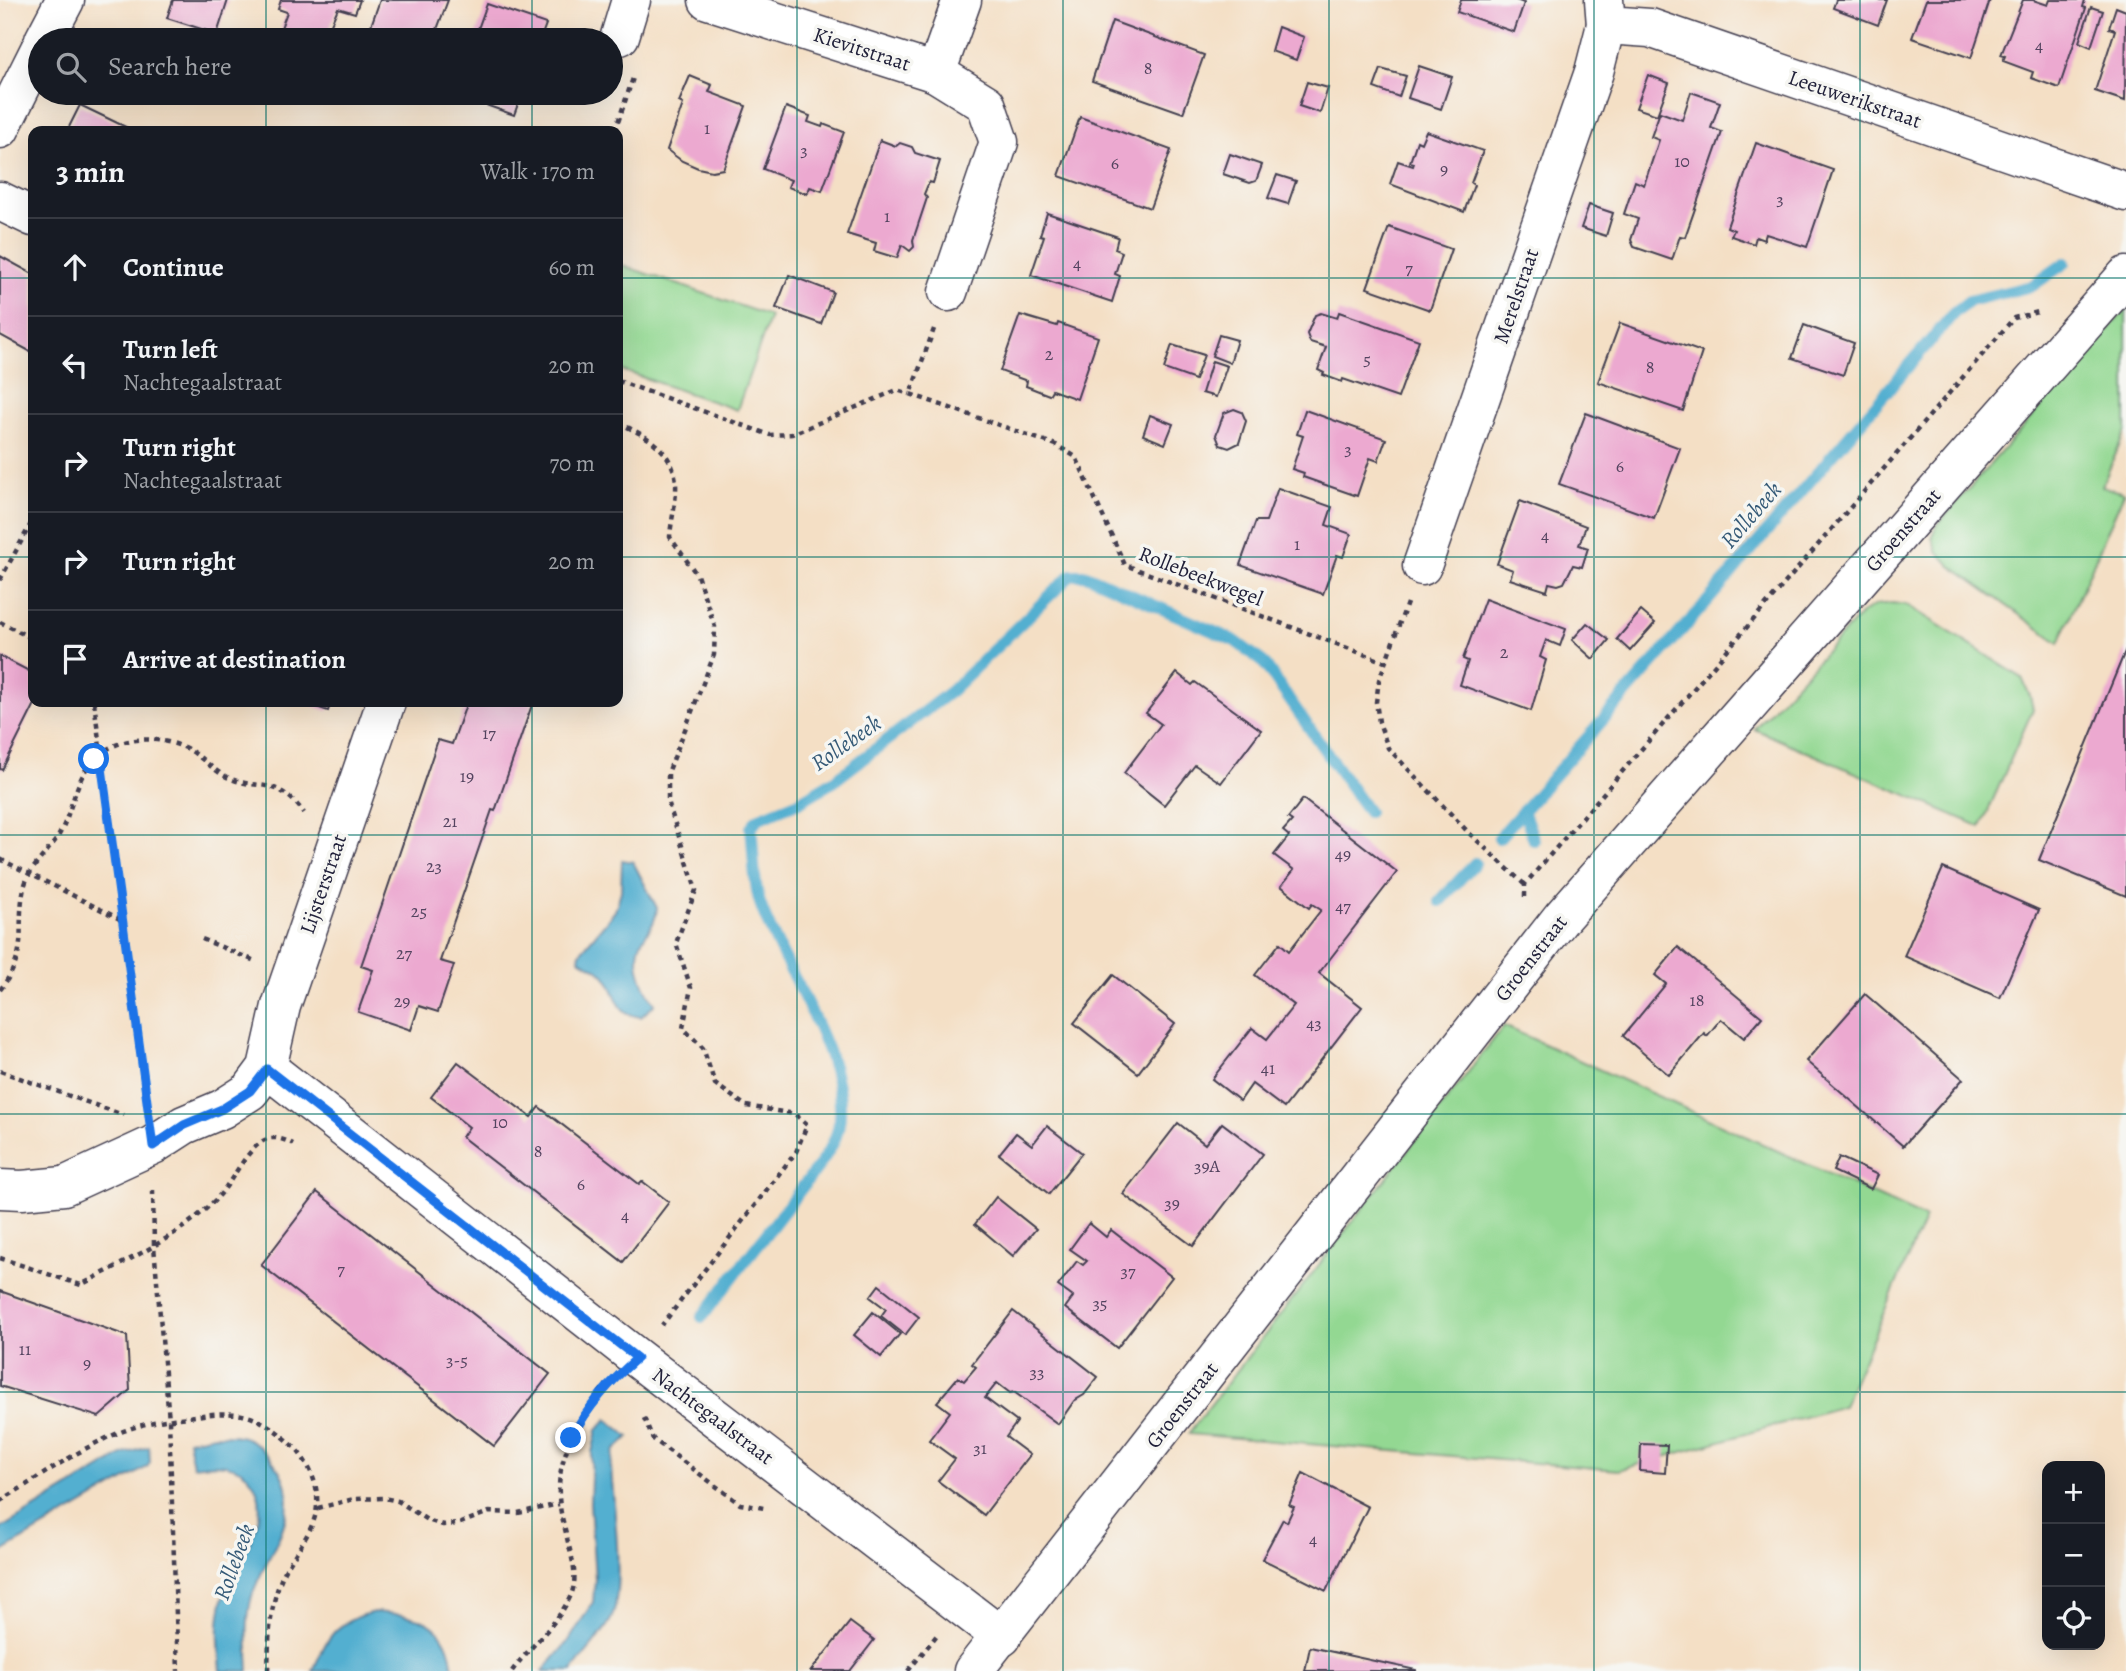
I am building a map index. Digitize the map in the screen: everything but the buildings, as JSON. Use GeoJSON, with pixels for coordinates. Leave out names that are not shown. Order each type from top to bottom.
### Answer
{"type":"FeatureCollection","features":[{"type":"Feature","properties":{"kind":"street"},"geometry":{"type":"LineString","coordinates":[[50,28],[65,0]]}},
{"type":"Feature","properties":{"kind":"street"},"geometry":{"type":"LineString","coordinates":[[622,28],[631,0]]}},
{"type":"Feature","properties":{"kind":"street","name":"Kievitstraat"},"geometry":{"type":"LineString","coordinates":[[708,0],[936,73],[986,104],[999,142],[948,292]]}},
{"type":"Feature","properties":{"kind":"street"},"geometry":{"type":"LineString","coordinates":[[936,73],[962,0]]}},
{"type":"Feature","properties":{"kind":"street","name":"Leeuwerikstraat"},"geometry":{"type":"LineString","coordinates":[[1605,13],[2126,192]]}},
{"type":"Feature","properties":{"kind":"street","name":"Merelstraat"},"geometry":{"type":"LineString","coordinates":[[1422,566],[1594,72],[1605,13]]}},
{"type":"Feature","properties":{"kind":"street"},"geometry":{"type":"LineString","coordinates":[[0,129],[28,73]]}},
{"type":"Feature","properties":{"kind":"street"},"geometry":{"type":"LineString","coordinates":[[0,201],[28,215]]}},
{"type":"Feature","properties":{"kind":"street","name":"Groenstraat"},"geometry":{"type":"LineString","coordinates":[[973,1671],[1562,917],[2126,276]]}},
{"type":"Feature","properties":{"kind":"street","name":"Lijsterstraat"},"geometry":{"type":"LineString","coordinates":[[267,1069],[281,1006],[384,707]]}},
{"type":"Feature","properties":{"kind":"street"},"geometry":{"type":"LineString","coordinates":[[0,1189],[22,1190],[64,1185],[151,1135],[222,1109],[250,1091],[267,1069]]}},
{"type":"Feature","properties":{"kind":"street","name":"Nachtegaalstraat"},"geometry":{"type":"LineString","coordinates":[[267,1069],[637,1358],[1002,1637]]}},
{"type":"Feature","properties":{"kind":"path"},"geometry":{"type":"LineString","coordinates":[[617,126],[643,49],[623,38]]}},
{"type":"Feature","properties":{"kind":"path"},"geometry":{"type":"LineString","coordinates":[[910,394],[948,292]]}},
{"type":"Feature","properties":{"kind":"path","name":"Rollebeekwegel"},"geometry":{"type":"LineString","coordinates":[[623,383],[770,435],[792,435],[897,390],[1056,445],[1076,457],[1125,565],[1385,662]]}},
{"type":"Feature","properties":{"kind":"path"},"geometry":{"type":"LineString","coordinates":[[512,1671],[559,1614],[571,1594],[575,1573],[559,1504],[560,1477],[565,1455],[581,1419],[605,1386],[637,1358],[796,1152],[807,1125],[795,1114],[746,1106],[715,1084],[703,1048],[683,1028],[691,988],[676,943],[695,890],[668,802],[668,773],[714,655],[715,626],[697,575],[670,537],[676,484],[673,465],[659,446],[623,425]]}},
{"type":"Feature","properties":{"kind":"path"},"geometry":{"type":"LineString","coordinates":[[0,580],[28,529]]}},
{"type":"Feature","properties":{"kind":"path"},"geometry":{"type":"LineString","coordinates":[[1422,566],[1379,680],[1376,702],[1379,722],[1388,748],[1469,833],[1562,917]]}},
{"type":"Feature","properties":{"kind":"path"},"geometry":{"type":"LineString","coordinates":[[0,622],[28,636]]}},
{"type":"Feature","properties":{"kind":"path"},"geometry":{"type":"LineString","coordinates":[[95,707],[151,1135],[154,1245],[169,1420],[178,1671]]}},
{"type":"Feature","properties":{"kind":"path"},"geometry":{"type":"LineString","coordinates":[[0,990],[21,949],[24,887],[30,874],[58,836],[85,771],[100,753],[122,743],[139,738],[161,740],[187,749],[222,775],[238,781],[275,787],[292,797],[315,830],[338,840]]}},
{"type":"Feature","properties":{"kind":"path"},"geometry":{"type":"LineString","coordinates":[[0,859],[122,921]]}},
{"type":"Feature","properties":{"kind":"path"},"geometry":{"type":"LineString","coordinates":[[0,1071],[151,1135]]}},
{"type":"Feature","properties":{"kind":"path"},"geometry":{"type":"LineString","coordinates":[[0,1501],[90,1447],[147,1423],[226,1412],[250,1415],[271,1426],[305,1460],[317,1487],[317,1508],[302,1545],[283,1574],[275,1597],[270,1623],[268,1671]]}},
{"type":"Feature","properties":{"kind":"path"},"geometry":{"type":"LineString","coordinates":[[317,1508],[354,1499],[384,1498],[398,1501],[428,1520],[443,1525],[458,1524],[489,1512],[518,1513],[559,1504]]}},
{"type":"Feature","properties":{"kind":"green space"},"geometry":{"type":"Polygon","coordinates":[[[623,266],[770,316],[737,410],[623,371],[623,266]]]}},
{"type":"Feature","properties":{"kind":"green space"},"geometry":{"type":"Polygon","coordinates":[[[2126,309],[2126,430],[2102,486],[2124,493],[2059,643],[1951,566],[1937,551],[1932,538],[1938,524],[2126,309]]]}},
{"type":"Feature","properties":{"kind":"green space"},"geometry":{"type":"Polygon","coordinates":[[[1876,605],[1907,605],[2022,678],[2030,696],[2033,709],[1981,827],[1754,729],[1862,613],[1876,605]]]}},
{"type":"Feature","properties":{"kind":"green space"},"geometry":{"type":"Polygon","coordinates":[[[1504,1026],[1925,1218],[1843,1406],[1619,1470],[1188,1434],[1504,1026]]]}},
{"type":"Feature","properties":{"kind":"water"},"geometry":{"type":"Polygon","coordinates":[[[622,860],[633,862],[657,908],[638,955],[640,973],[655,1004],[641,1017],[632,1015],[621,1007],[603,974],[579,959],[580,953],[615,911],[621,891],[622,860]]]}},
{"type":"Feature","properties":{"kind":"water"},"geometry":{"type":"Polygon","coordinates":[[[607,1419],[629,1437],[614,1451],[611,1467],[618,1567],[615,1606],[608,1625],[572,1671],[543,1671],[570,1639],[593,1602],[595,1579],[590,1503],[592,1452],[597,1430],[607,1419]]]}},
{"type":"Feature","properties":{"kind":"water"},"geometry":{"type":"Polygon","coordinates":[[[214,1435],[240,1436],[257,1445],[282,1476],[287,1494],[283,1528],[252,1596],[248,1614],[249,1671],[221,1671],[219,1624],[221,1605],[229,1582],[257,1524],[260,1509],[258,1495],[252,1481],[240,1470],[217,1464],[193,1466],[188,1440],[214,1435]]]}},
{"type":"Feature","properties":{"kind":"water"},"geometry":{"type":"Polygon","coordinates":[[[149,1447],[150,1462],[147,1467],[0,1553],[0,1529],[124,1454],[149,1447]]]}},
{"type":"Feature","properties":{"kind":"water"},"geometry":{"type":"Polygon","coordinates":[[[374,1612],[417,1618],[438,1630],[445,1640],[453,1671],[313,1671],[334,1632],[350,1620],[374,1612]]]}},
{"type":"Feature","properties":{"kind":"waterway","name":"Rollebeek"},"geometry":{"type":"LineString","coordinates":[[1499,838],[1712,596],[1954,313],[1969,301],[2032,286],[2065,263]]}},
{"type":"Feature","properties":{"kind":"waterway","name":"Rollebeek"},"geometry":{"type":"LineString","coordinates":[[702,1317],[818,1167],[838,1129],[840,1103],[835,1074],[826,1045],[760,903],[751,828],[757,819],[799,802],[834,781],[951,691],[1071,575],[1086,575],[1235,641],[1263,662],[1368,812]]}},
{"type":"Feature","properties":{"kind":"waterway"},"geometry":{"type":"LineString","coordinates":[[1523,810],[1534,840]]}},
{"type":"Feature","properties":{"kind":"waterway","name":"Rollebeek"},"geometry":{"type":"LineString","coordinates":[[1440,901],[1475,863]]}},
{"type":"Feature","properties":{"kind":"route"},"geometry":{"type":"LineString","coordinates":[[94,759],[100,753],[153,1146],[184,1125],[222,1109],[250,1091],[267,1069],[637,1358],[605,1386],[571,1438]]}}]}
